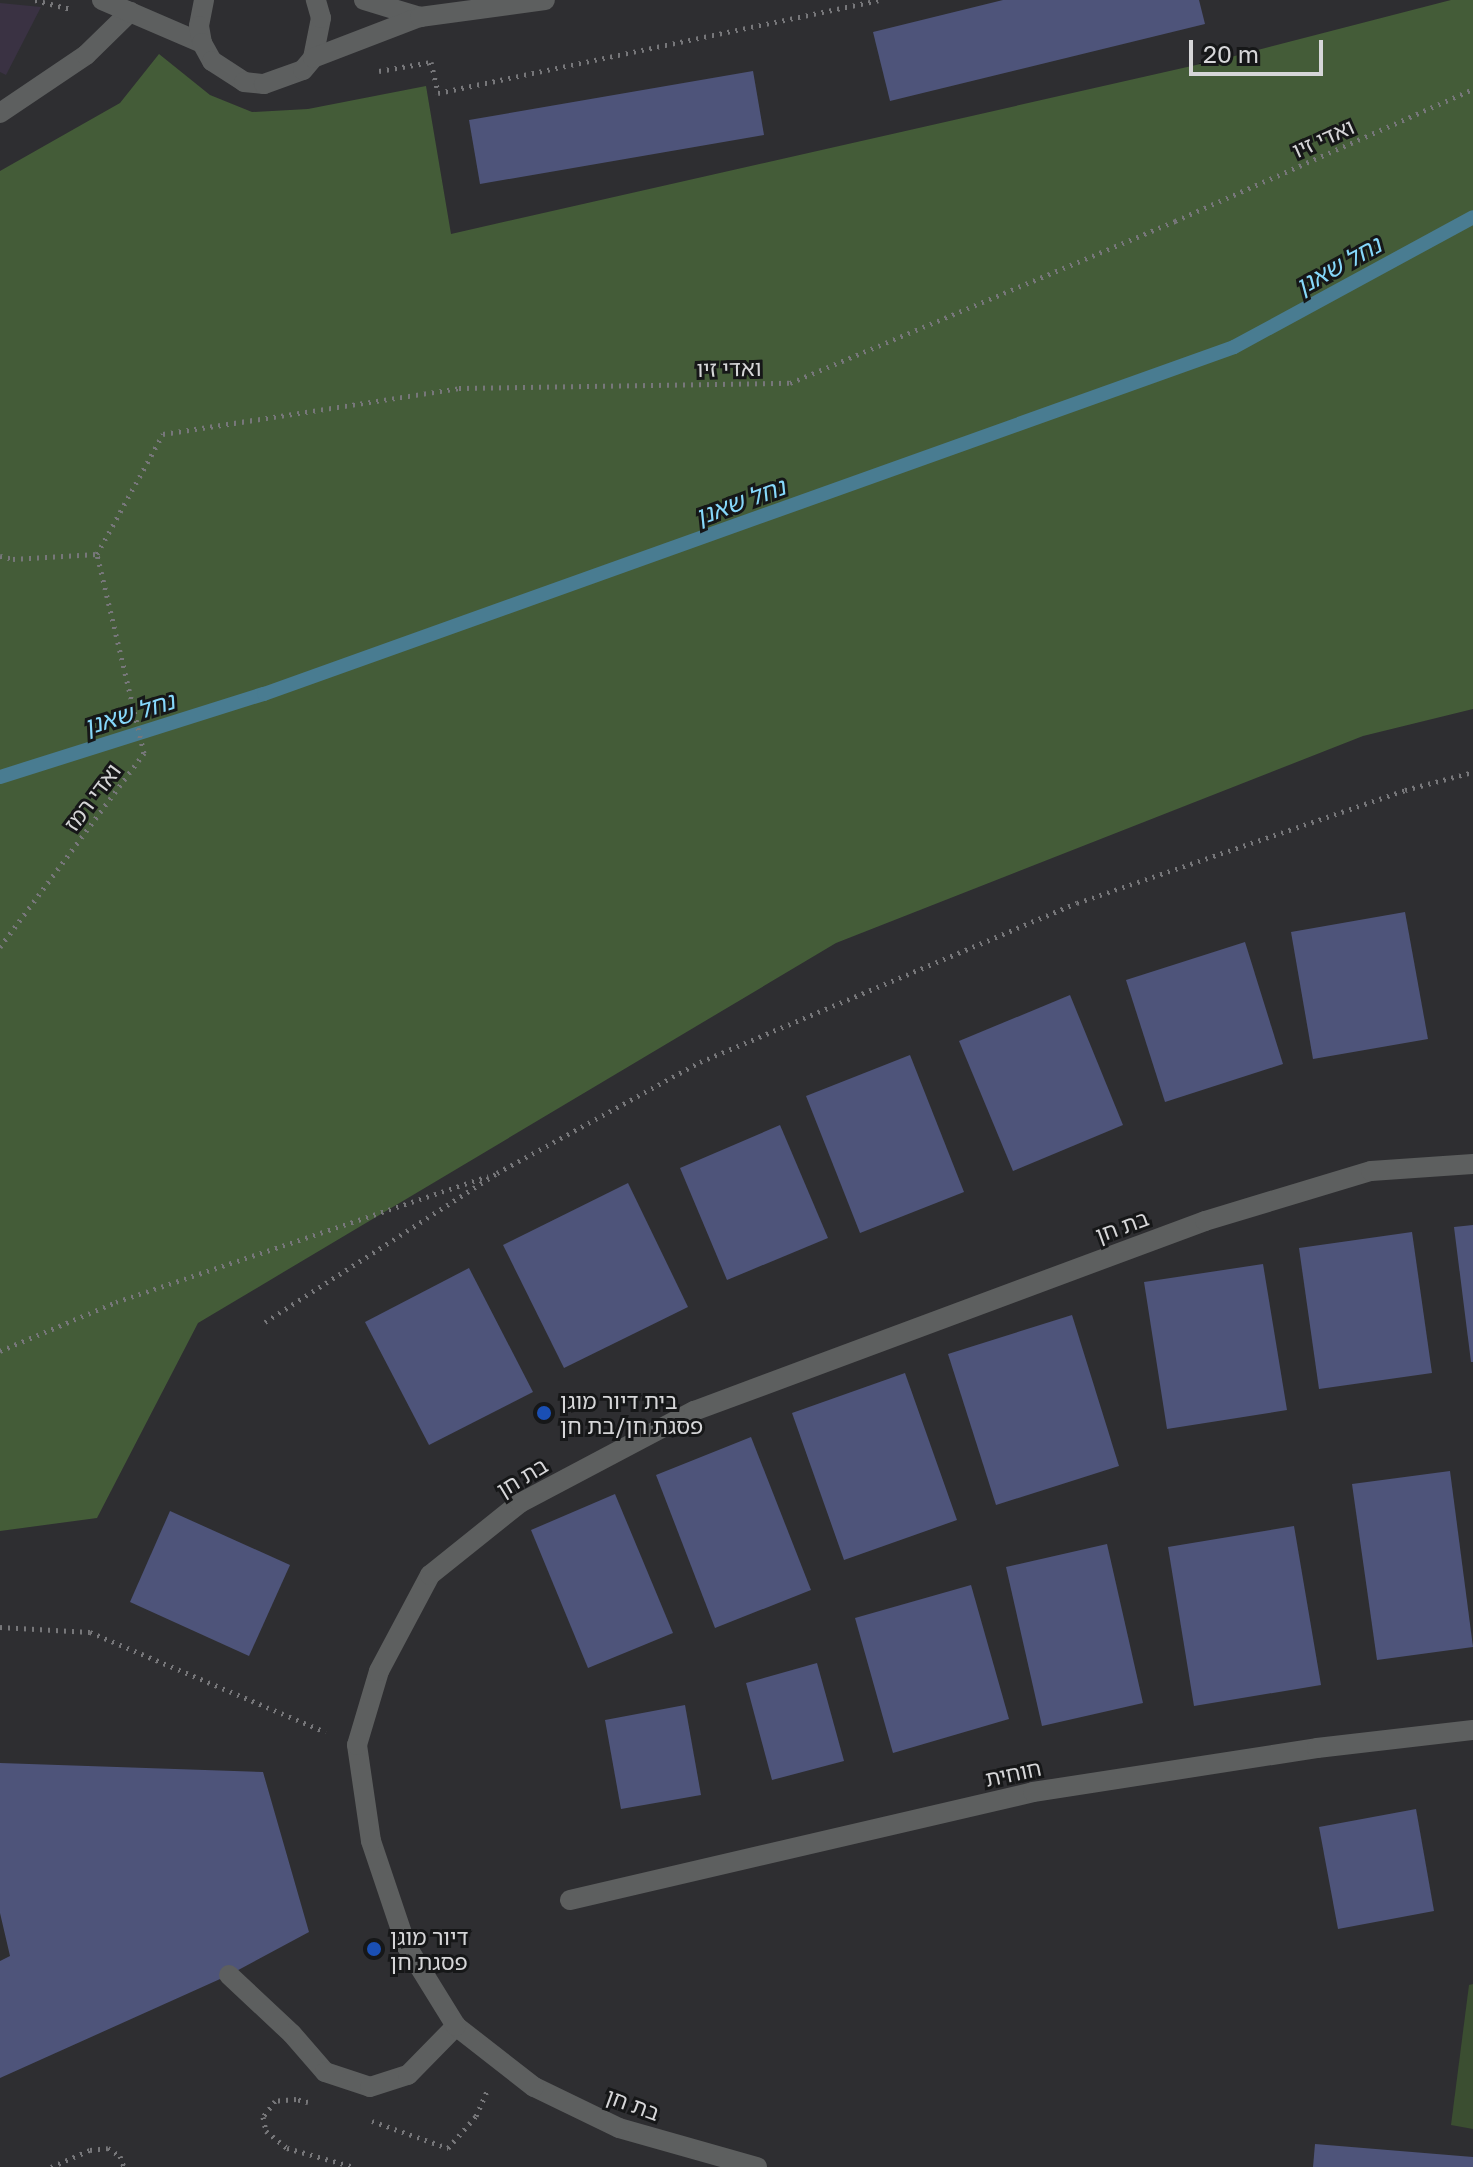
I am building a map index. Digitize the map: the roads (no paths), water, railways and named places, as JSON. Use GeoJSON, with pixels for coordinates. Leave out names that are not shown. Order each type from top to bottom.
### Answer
{"type":"FeatureCollection","features":[{"type":"Feature","properties":{"kind":"street"},"geometry":{"type":"LineString","coordinates":[[102,0],[202,43]]}},
{"type":"Feature","properties":{"kind":"street"},"geometry":{"type":"LineString","coordinates":[[204,0],[199,26],[202,43],[212,61],[244,82],[264,84],[303,70],[313,58],[321,18],[316,0]]}},
{"type":"Feature","properties":{"kind":"street"},"geometry":{"type":"LineString","coordinates":[[364,0],[420,17]]}},
{"type":"Feature","properties":{"kind":"street"},"geometry":{"type":"LineString","coordinates":[[313,58],[420,17],[545,0]]}},
{"type":"Feature","properties":{"kind":"street"},"geometry":{"type":"LineString","coordinates":[[0,113],[86,55],[130,12]]}},
{"type":"Feature","properties":{"kind":"street","name":"בת חן"},"geometry":{"type":"LineString","coordinates":[[757,2167],[619,2128],[534,2087],[456,2026],[406,1945],[371,1841],[357,1745],[379,1671],[430,1575],[520,1503],[694,1411],[1205,1221],[1371,1171],[1473,1164]]}},
{"type":"Feature","properties":{"kind":"street","name":"חוחית"},"geometry":{"type":"LineString","coordinates":[[570,1900],[1033,1792],[1317,1748],[1473,1730]]}},
{"type":"Feature","properties":{"kind":"street"},"geometry":{"type":"LineString","coordinates":[[229,1975],[292,2034],[325,2072],[370,2087],[408,2075],[456,2026]]}},
{"type":"Feature","properties":{"kind":"waterway","name":"נחל שאנן"},"geometry":{"type":"LineString","coordinates":[[0,777],[264,694],[1234,347],[1473,217]]}},
{"type":"Feature","properties":{"kind":"place","name":"בית דיור מוגן פסגת חן/בת חן"},"geometry":{"type":"Point","coordinates":[544,1413]}},
{"type":"Feature","properties":{"kind":"place","name":"דיור מוגן פסגת חן"},"geometry":{"type":"Point","coordinates":[374,1949]}}]}
